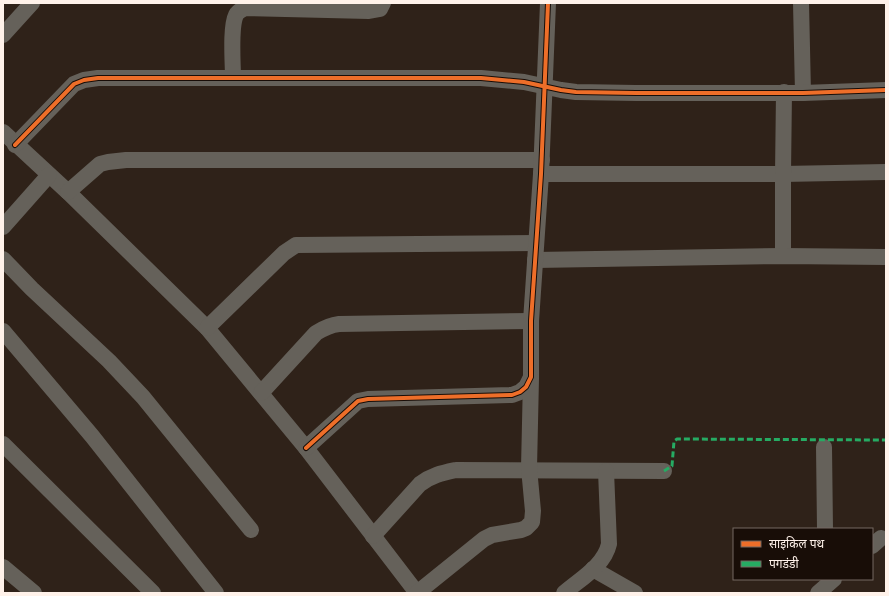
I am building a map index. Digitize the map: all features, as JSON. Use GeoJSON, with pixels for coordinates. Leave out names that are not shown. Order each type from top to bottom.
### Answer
{"type":"FeatureCollection","features":[{"type":"Feature","properties":{"kind":"street"},"geometry":{"type":"LineString","coordinates":[[3,35],[32,3]]}},
{"type":"Feature","properties":{"kind":"street"},"geometry":{"type":"LineString","coordinates":[[234,78],[233,26],[235,16],[239,11],[245,8],[369,11],[380,9],[383,3]]}},
{"type":"Feature","properties":{"kind":"street"},"geometry":{"type":"LineString","coordinates":[[3,132],[15,145],[68,192],[207,328],[306,448],[417,593],[484,539],[492,535],[521,530],[529,526],[532,522],[533,511],[530,470],[531,321],[542,167],[548,3]]}},
{"type":"Feature","properties":{"kind":"street"},"geometry":{"type":"LineString","coordinates":[[801,3],[803,93]]}},
{"type":"Feature","properties":{"kind":"street"},"geometry":{"type":"LineString","coordinates":[[15,145],[74,84],[84,80],[98,78],[481,78],[504,79],[576,92],[636,94],[803,93],[886,90]]}},
{"type":"Feature","properties":{"kind":"street"},"geometry":{"type":"LineString","coordinates":[[783,256],[784,92]]}},
{"type":"Feature","properties":{"kind":"street"},"geometry":{"type":"LineString","coordinates":[[68,192],[100,164],[126,160],[542,167],[783,174],[886,172]]}},
{"type":"Feature","properties":{"kind":"street"},"geometry":{"type":"LineString","coordinates":[[3,227],[49,175]]}},
{"type":"Feature","properties":{"kind":"street"},"geometry":{"type":"LineString","coordinates":[[207,328],[284,253],[296,245],[536,243]]}},
{"type":"Feature","properties":{"kind":"street"},"geometry":{"type":"LineString","coordinates":[[535,260],[783,256],[886,257]]}},
{"type":"Feature","properties":{"kind":"street"},"geometry":{"type":"LineString","coordinates":[[3,259],[32,289],[109,361],[143,397],[251,530]]}},
{"type":"Feature","properties":{"kind":"street"},"geometry":{"type":"LineString","coordinates":[[261,392],[316,333],[330,325],[531,321]]}},
{"type":"Feature","properties":{"kind":"street"},"geometry":{"type":"LineString","coordinates":[[3,331],[92,436],[216,593]]}},
{"type":"Feature","properties":{"kind":"street"},"geometry":{"type":"LineString","coordinates":[[306,448],[358,401],[368,399],[512,395],[520,392],[526,387],[531,377]]}},
{"type":"Feature","properties":{"kind":"street"},"geometry":{"type":"LineString","coordinates":[[3,444],[153,593]]}},
{"type":"Feature","properties":{"kind":"street"},"geometry":{"type":"LineString","coordinates":[[824,447],[825,528]]}},
{"type":"Feature","properties":{"kind":"street"},"geometry":{"type":"LineString","coordinates":[[373,536],[420,484],[438,473],[456,470],[664,471]]}},
{"type":"Feature","properties":{"kind":"street"},"geometry":{"type":"LineString","coordinates":[[564,593],[593,569],[608,552],[606,471]]}},
{"type":"Feature","properties":{"kind":"street"},"geometry":{"type":"LineString","coordinates":[[3,567],[34,593]]}},
{"type":"Feature","properties":{"kind":"street"},"geometry":{"type":"LineString","coordinates":[[593,569],[635,593]]}},
{"type":"Feature","properties":{"kind":"marked path"},"geometry":{"type":"LineString","coordinates":[[664,471],[672,466],[674,441],[677,439],[886,440]]}},
{"type":"Feature","properties":{"kind":"cycle path"},"geometry":{"type":"LineString","coordinates":[[306,448],[358,401],[368,399],[512,395],[520,392],[526,387],[531,377],[531,321],[541,174],[548,3]]}},
{"type":"Feature","properties":{"kind":"cycle path"},"geometry":{"type":"LineString","coordinates":[[15,145],[74,84],[84,80],[98,78],[481,78],[524,82],[576,92],[636,93],[803,93],[886,90]]}}]}
